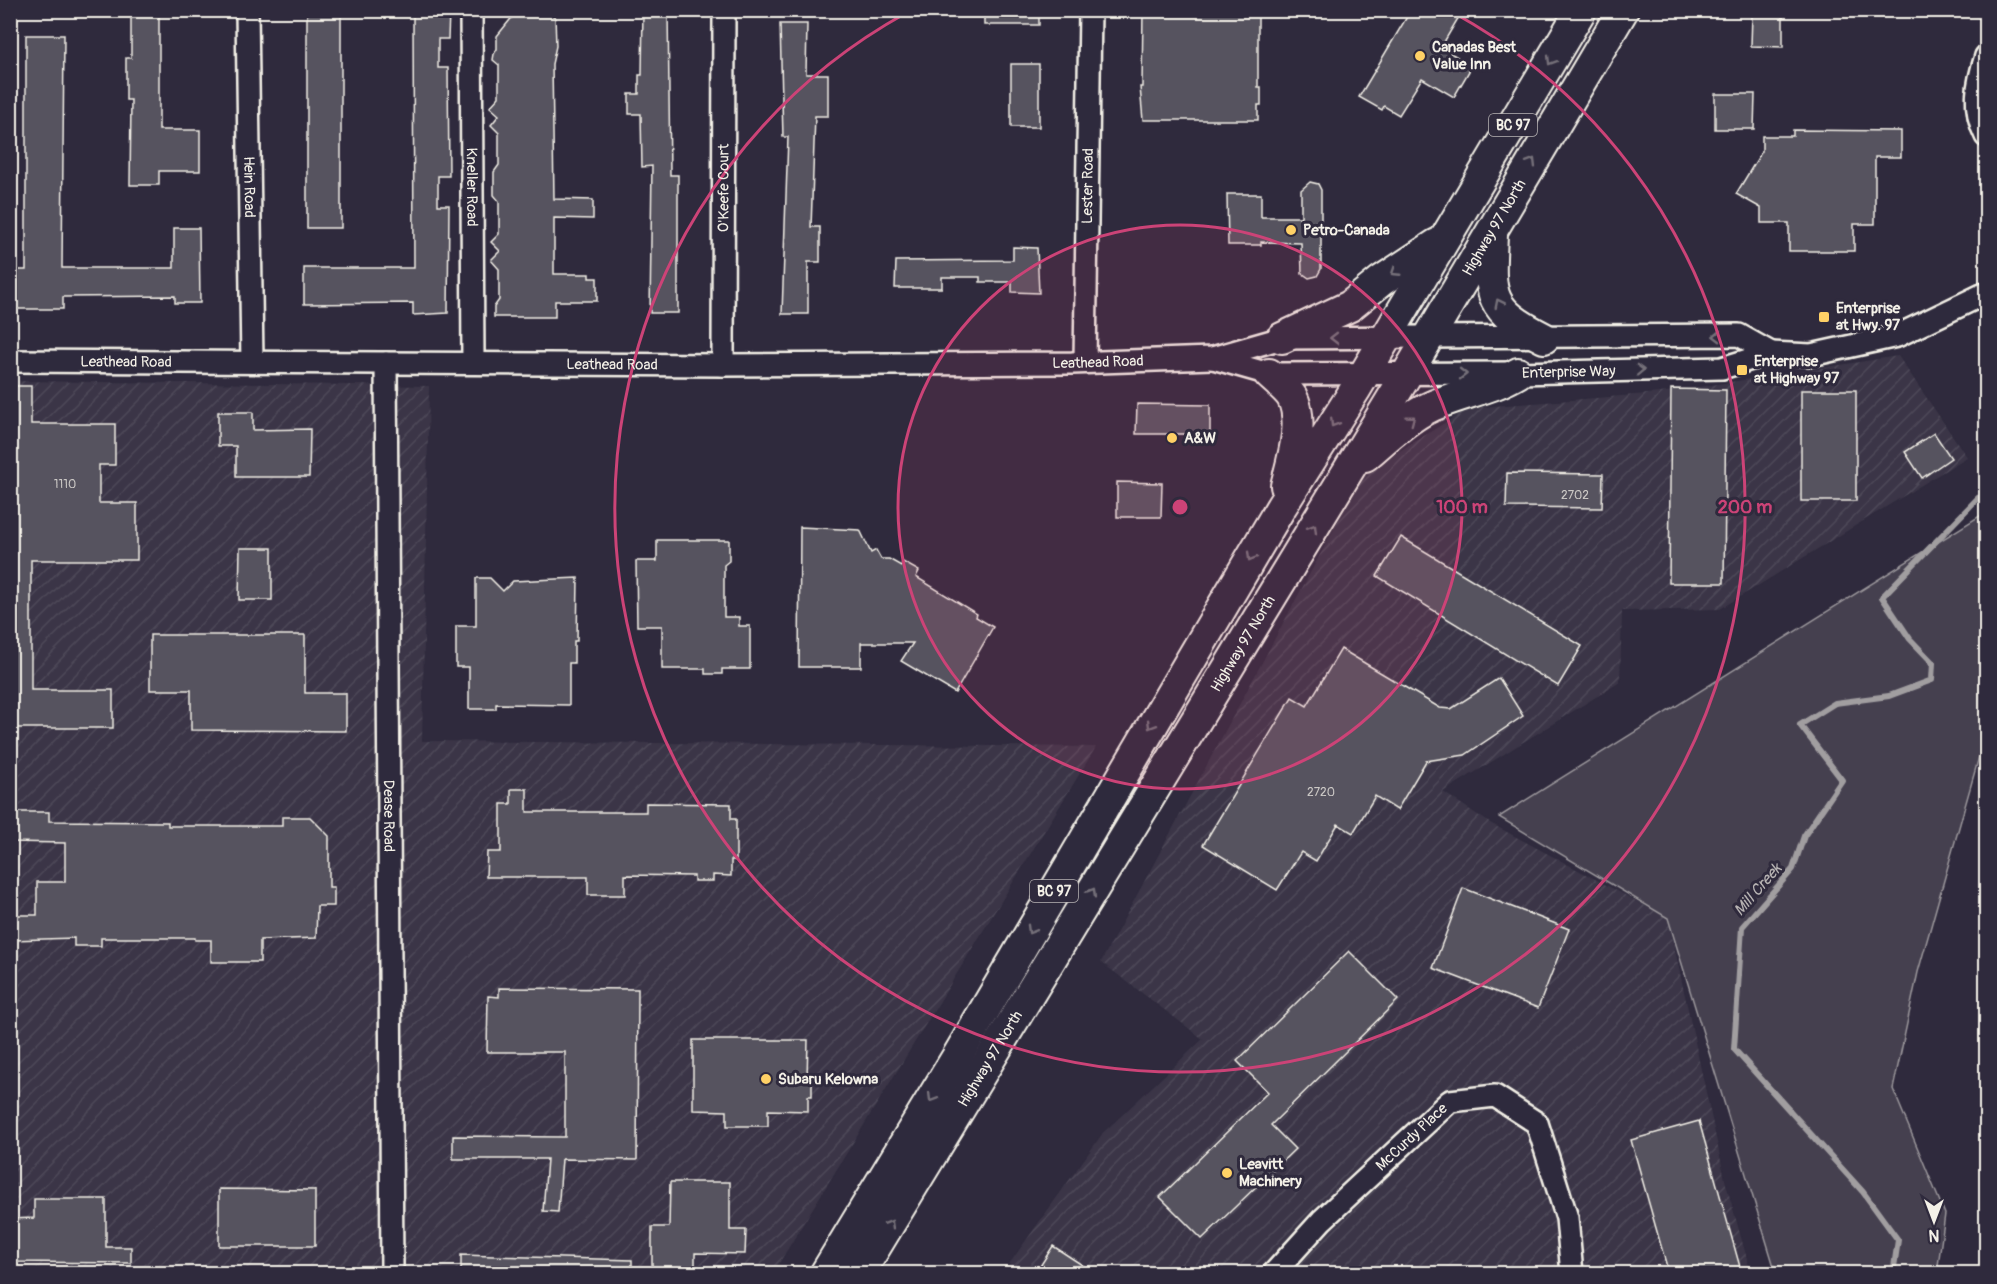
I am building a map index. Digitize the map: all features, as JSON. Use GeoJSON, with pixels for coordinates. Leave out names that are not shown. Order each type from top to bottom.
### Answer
{"type":"FeatureCollection","features":[{"type":"Feature","properties":{"kind":"highway","name":"Highway 97 North"},"geometry":{"type":"LineString","coordinates":[[825,1274],[957,1058],[1281,507],[1364,373],[1581,10]]}},
{"type":"Feature","properties":{"kind":"highway","name":"Highway 97 North"},"geometry":{"type":"LineString","coordinates":[[859,1274],[1407,374],[1623,10]]}},
{"type":"Feature","properties":{"kind":"highway"},"geometry":{"type":"LineString","coordinates":[[1492,230],[1490,277],[1499,308],[1514,322],[1544,338]]}},
{"type":"Feature","properties":{"kind":"highway"},"geometry":{"type":"LineString","coordinates":[[1282,338],[1350,306],[1381,281],[1444,239]]}},
{"type":"Feature","properties":{"kind":"highway"},"geometry":{"type":"LineString","coordinates":[[1349,469],[1423,411],[1452,398],[1497,386],[1518,373]]}},
{"type":"Feature","properties":{"kind":"highway"},"geometry":{"type":"LineString","coordinates":[[1269,374],[1292,398],[1296,417],[1296,435],[1281,507]]}},
{"type":"Feature","properties":{"kind":"street","name":"Hein Road"},"geometry":{"type":"LineString","coordinates":[[247,10],[252,362]]}},
{"type":"Feature","properties":{"kind":"street","name":"Kneller Road"},"geometry":{"type":"LineString","coordinates":[[471,10],[473,363]]}},
{"type":"Feature","properties":{"kind":"street","name":"O'Keefe Court"},"geometry":{"type":"LineString","coordinates":[[723,365],[724,10]]}},
{"type":"Feature","properties":{"kind":"street","name":"Lester Road"},"geometry":{"type":"LineString","coordinates":[[1085,362],[1090,10]]}},
{"type":"Feature","properties":{"kind":"street"},"geometry":{"type":"LineString","coordinates":[[1986,56],[1977,86],[1978,119],[1986,136]]}},
{"type":"Feature","properties":{"kind":"street","name":"Enterprise Way"},"geometry":{"type":"LineString","coordinates":[[1364,373],[1518,373],[1722,368],[1771,352],[1811,355],[1897,336],[1986,293]]}},
{"type":"Feature","properties":{"kind":"street","name":"Enterprise Way"},"geometry":{"type":"LineString","coordinates":[[1428,339],[1739,335],[1771,352]]}},
{"type":"Feature","properties":{"kind":"street","name":"Leathead Road"},"geometry":{"type":"LineString","coordinates":[[10,361],[723,365],[1085,362],[1212,358],[1282,338],[1428,339]]}},
{"type":"Feature","properties":{"kind":"street","name":"Leathead Road"},"geometry":{"type":"LineString","coordinates":[[1212,358],[1269,374],[1364,373]]}},
{"type":"Feature","properties":{"kind":"street","name":"Dease Road"},"geometry":{"type":"LineString","coordinates":[[386,363],[392,1268]]}},
{"type":"Feature","properties":{"kind":"street","name":"McCurdy Place"},"geometry":{"type":"LineString","coordinates":[[1273,1274],[1322,1220],[1450,1101],[1495,1096],[1537,1124],[1567,1218],[1572,1274]]}},
{"type":"Feature","properties":{"kind":"shaded area"},"geometry":{"type":"Polygon","coordinates":[[[1898,356],[1967,457],[1720,609],[1622,611],[1620,682],[1443,792],[1490,823],[1668,918],[1726,1184],[1751,1273],[1002,1274],[1103,1133],[1203,1039],[1101,962],[1364,473],[1469,408],[1660,393],[1898,356]]]}},
{"type":"Feature","properties":{"kind":"shaded area"},"geometry":{"type":"Polygon","coordinates":[[[11,381],[429,386],[422,741],[1096,747],[773,1273],[11,1274],[11,381]]]}},
{"type":"Feature","properties":{"kind":"green space"},"geometry":{"type":"Polygon","coordinates":[[[1986,350],[1986,420],[1980,414],[1981,364],[1986,350]]]}},
{"type":"Feature","properties":{"kind":"green space"},"geometry":{"type":"Polygon","coordinates":[[[1986,512],[1986,732],[1918,972],[1893,1089],[1945,1214],[1937,1273],[1776,1273],[1668,918],[1499,817],[1986,512]]]}},
{"type":"Feature","properties":{"kind":"building"},"geometry":{"type":"Polygon","coordinates":[[[131,10],[159,10],[159,130],[200,130],[200,171],[159,171],[159,185],[130,185],[131,100],[126,100],[126,58],[131,58],[131,10]]]}},
{"type":"Feature","properties":{"kind":"building"},"geometry":{"type":"Polygon","coordinates":[[[307,10],[341,10],[341,228],[307,228],[307,10]]]}},
{"type":"Feature","properties":{"kind":"building"},"geometry":{"type":"Polygon","coordinates":[[[413,10],[449,11],[448,39],[438,39],[438,68],[448,68],[449,176],[438,176],[438,205],[449,205],[448,313],[413,315],[413,303],[304,304],[304,268],[414,268],[413,10]]]}},
{"type":"Feature","properties":{"kind":"building"},"geometry":{"type":"Polygon","coordinates":[[[518,10],[553,10],[553,16],[555,16],[556,46],[552,64],[554,199],[593,200],[593,219],[554,218],[554,274],[589,274],[589,278],[597,278],[597,301],[555,301],[555,317],[494,317],[494,307],[499,300],[499,269],[491,260],[500,251],[491,242],[499,234],[499,201],[494,195],[494,172],[499,165],[499,133],[491,125],[499,115],[490,107],[499,97],[499,65],[493,60],[497,49],[497,36],[518,10]]]}},
{"type":"Feature","properties":{"kind":"building"},"geometry":{"type":"Polygon","coordinates":[[[643,10],[668,10],[670,175],[678,175],[678,313],[650,313],[652,166],[642,167],[641,114],[629,114],[629,94],[639,94],[639,75],[642,75],[643,10]]]}},
{"type":"Feature","properties":{"kind":"building"},"geometry":{"type":"Polygon","coordinates":[[[984,10],[1039,10],[1039,25],[984,25],[984,10]]]}},
{"type":"Feature","properties":{"kind":"building"},"geometry":{"type":"Polygon","coordinates":[[[1143,10],[1258,10],[1258,87],[1261,87],[1261,105],[1258,105],[1258,120],[1143,120],[1140,87],[1142,87],[1143,10]]]}},
{"type":"Feature","properties":{"kind":"building","name":"Canadas Best Value Inn"},"geometry":{"type":"Polygon","coordinates":[[[1411,10],[1463,10],[1441,47],[1472,66],[1454,97],[1422,78],[1399,115],[1384,106],[1382,110],[1359,97],[1411,10]]]}},
{"type":"Feature","properties":{"kind":"building"},"geometry":{"type":"Polygon","coordinates":[[[1752,15],[1783,15],[1783,47],[1751,46],[1752,15]]]}},
{"type":"Feature","properties":{"kind":"building"},"geometry":{"type":"Polygon","coordinates":[[[780,24],[807,24],[806,74],[828,74],[828,116],[815,116],[811,227],[820,227],[820,262],[808,262],[808,314],[782,314],[788,137],[783,137],[780,24]]]}},
{"type":"Feature","properties":{"kind":"building"},"geometry":{"type":"Polygon","coordinates":[[[26,35],[64,35],[62,268],[174,268],[174,228],[199,228],[200,303],[175,303],[175,296],[63,297],[63,309],[10,309],[10,270],[26,270],[26,35]]]}},
{"type":"Feature","properties":{"kind":"building"},"geometry":{"type":"Polygon","coordinates":[[[1011,64],[1039,64],[1039,127],[1011,127],[1011,64]]]}},
{"type":"Feature","properties":{"kind":"building"},"geometry":{"type":"Polygon","coordinates":[[[1715,94],[1755,94],[1754,129],[1715,129],[1715,94]]]}},
{"type":"Feature","properties":{"kind":"building"},"geometry":{"type":"Polygon","coordinates":[[[1793,130],[1901,131],[1901,157],[1875,157],[1875,224],[1854,224],[1854,251],[1789,251],[1789,223],[1761,223],[1761,208],[1736,194],[1762,151],[1762,136],[1793,136],[1793,130]]]}},
{"type":"Feature","properties":{"kind":"building","name":"Petro-Canada"},"geometry":{"type":"Polygon","coordinates":[[[1310,182],[1318,184],[1321,190],[1321,269],[1317,276],[1309,278],[1302,273],[1301,243],[1261,242],[1261,245],[1228,245],[1227,194],[1261,194],[1261,217],[1301,217],[1301,190],[1310,182]]]}},
{"type":"Feature","properties":{"kind":"building"},"geometry":{"type":"Polygon","coordinates":[[[1013,247],[1037,248],[1039,293],[1012,292],[1012,282],[980,282],[980,277],[942,277],[942,288],[895,288],[896,261],[1013,260],[1013,247]]]}},
{"type":"Feature","properties":{"kind":"building"},"geometry":{"type":"Polygon","coordinates":[[[10,386],[31,386],[31,424],[115,424],[115,465],[99,465],[99,503],[137,503],[137,560],[31,560],[31,690],[113,690],[113,728],[10,728],[10,386]]]}},
{"type":"Feature","properties":{"kind":"building"},"geometry":{"type":"Polygon","coordinates":[[[1671,389],[1726,390],[1724,583],[1669,583],[1671,389]]]}},
{"type":"Feature","properties":{"kind":"building"},"geometry":{"type":"Polygon","coordinates":[[[1801,390],[1856,390],[1856,501],[1801,501],[1801,390]]]}},
{"type":"Feature","properties":{"kind":"building"},"geometry":{"type":"Polygon","coordinates":[[[1137,404],[1210,405],[1210,434],[1136,434],[1137,404]]]}},
{"type":"Feature","properties":{"kind":"building"},"geometry":{"type":"Polygon","coordinates":[[[218,412],[253,412],[253,430],[310,429],[309,477],[236,477],[236,446],[218,446],[218,412]]]}},
{"type":"Feature","properties":{"kind":"building"},"geometry":{"type":"Polygon","coordinates":[[[1934,433],[1951,458],[1922,478],[1905,452],[1934,433]]]}},
{"type":"Feature","properties":{"kind":"building"},"geometry":{"type":"Polygon","coordinates":[[[1507,473],[1603,474],[1602,508],[1506,507],[1507,473]]]}},
{"type":"Feature","properties":{"kind":"building"},"geometry":{"type":"Polygon","coordinates":[[[1117,482],[1162,483],[1161,517],[1117,517],[1117,482]]]}},
{"type":"Feature","properties":{"kind":"building"},"geometry":{"type":"Polygon","coordinates":[[[800,527],[860,530],[871,553],[876,550],[881,559],[889,559],[901,566],[903,562],[919,571],[916,577],[977,614],[976,617],[993,627],[955,693],[901,661],[913,643],[861,643],[861,667],[799,667],[800,527]]]}},
{"type":"Feature","properties":{"kind":"building"},"geometry":{"type":"Polygon","coordinates":[[[1401,537],[1582,646],[1558,686],[1377,576],[1401,537]]]}},
{"type":"Feature","properties":{"kind":"building"},"geometry":{"type":"Polygon","coordinates":[[[657,540],[729,540],[729,561],[724,565],[724,617],[739,617],[739,626],[750,626],[750,669],[722,669],[722,674],[705,674],[705,669],[662,669],[662,626],[637,626],[636,561],[657,561],[657,540]]]}},
{"type":"Feature","properties":{"kind":"building"},"geometry":{"type":"Polygon","coordinates":[[[240,548],[272,548],[272,600],[239,600],[240,548]]]}},
{"type":"Feature","properties":{"kind":"building"},"geometry":{"type":"Polygon","coordinates":[[[476,578],[490,578],[503,591],[513,581],[578,578],[577,641],[574,641],[574,663],[569,663],[569,705],[496,704],[496,709],[469,709],[469,667],[456,667],[456,626],[476,626],[476,578]]]}},
{"type":"Feature","properties":{"kind":"building"},"geometry":{"type":"Polygon","coordinates":[[[150,635],[305,635],[305,693],[346,693],[346,731],[191,730],[191,690],[150,690],[150,635]]]}},
{"type":"Feature","properties":{"kind":"building"},"geometry":{"type":"Polygon","coordinates":[[[1341,649],[1440,708],[1451,709],[1499,678],[1523,716],[1465,755],[1426,761],[1397,810],[1375,796],[1353,833],[1338,824],[1316,861],[1301,852],[1277,890],[1203,845],[1292,697],[1307,706],[1341,649]]]}},
{"type":"Feature","properties":{"kind":"building"},"geometry":{"type":"Polygon","coordinates":[[[511,789],[527,789],[527,812],[646,812],[646,803],[731,804],[731,819],[736,819],[736,860],[731,860],[731,876],[713,875],[713,881],[694,881],[694,876],[625,875],[625,895],[588,895],[588,877],[486,877],[487,852],[501,852],[501,804],[511,804],[511,789]]]}},
{"type":"Feature","properties":{"kind":"building"},"geometry":{"type":"Polygon","coordinates":[[[10,812],[49,812],[49,821],[168,822],[168,826],[282,826],[282,817],[310,817],[329,836],[329,887],[334,887],[334,906],[317,906],[316,938],[260,940],[260,962],[211,962],[211,940],[195,940],[195,938],[101,938],[101,946],[74,946],[74,938],[13,940],[14,915],[37,915],[37,882],[65,882],[65,843],[10,842],[10,812]]]}},
{"type":"Feature","properties":{"kind":"building"},"geometry":{"type":"Polygon","coordinates":[[[1463,888],[1569,929],[1538,1008],[1433,968],[1463,888]]]}},
{"type":"Feature","properties":{"kind":"building"},"geometry":{"type":"Polygon","coordinates":[[[1349,951],[1398,1000],[1271,1125],[1295,1149],[1202,1239],[1160,1197],[1268,1092],[1237,1061],[1349,951]]]}},
{"type":"Feature","properties":{"kind":"building"},"geometry":{"type":"Polygon","coordinates":[[[499,988],[638,989],[637,1160],[562,1159],[558,1212],[543,1211],[547,1159],[453,1159],[453,1136],[565,1137],[565,1052],[487,1052],[488,996],[499,997],[499,988]]]}},
{"type":"Feature","properties":{"kind":"building"},"geometry":{"type":"Polygon","coordinates":[[[693,1040],[808,1040],[807,1079],[812,1079],[812,1096],[808,1096],[808,1111],[768,1110],[768,1126],[727,1126],[727,1111],[693,1110],[693,1040]]]}},
{"type":"Feature","properties":{"kind":"building"},"geometry":{"type":"Polygon","coordinates":[[[1699,1121],[1742,1274],[1669,1274],[1631,1140],[1699,1121]]]}},
{"type":"Feature","properties":{"kind":"building"},"geometry":{"type":"Polygon","coordinates":[[[670,1182],[730,1182],[730,1230],[746,1230],[745,1254],[695,1253],[695,1274],[652,1274],[652,1227],[669,1227],[670,1182]]]}},
{"type":"Feature","properties":{"kind":"building"},"geometry":{"type":"Polygon","coordinates":[[[219,1189],[315,1190],[315,1246],[219,1246],[219,1189]]]}},
{"type":"Feature","properties":{"kind":"building"},"geometry":{"type":"Polygon","coordinates":[[[34,1199],[106,1199],[106,1247],[131,1247],[131,1263],[10,1262],[10,1219],[34,1218],[34,1199]]]}},
{"type":"Feature","properties":{"kind":"building"},"geometry":{"type":"Polygon","coordinates":[[[1053,1246],[1096,1274],[1035,1274],[1053,1246]]]}},
{"type":"Feature","properties":{"kind":"building"},"geometry":{"type":"Polygon","coordinates":[[[461,1255],[632,1260],[632,1274],[461,1274],[461,1255]]]}},
{"type":"Feature","properties":{"kind":"waterway","name":"Mill Creek"},"geometry":{"type":"LineString","coordinates":[[1893,1274],[1898,1240],[1863,1192],[1734,1049],[1742,927],[1793,869],[1804,836],[1842,780],[1800,725],[1835,703],[1889,696],[1932,680],[1933,663],[1910,639],[1882,597],[1978,498]]}},
{"type":"Feature","properties":{"kind":"place","name":"Canadas Best Value Inn"},"geometry":{"type":"Point","coordinates":[1420,56]}},
{"type":"Feature","properties":{"kind":"place","name":"Petro-Canada"},"geometry":{"type":"Point","coordinates":[1291,230]}},
{"type":"Feature","properties":{"kind":"place","name":"Enterprise at Hwy. 97"},"geometry":{"type":"Point","coordinates":[1824,317]}},
{"type":"Feature","properties":{"kind":"place","name":"Enterprise at Highway 97"},"geometry":{"type":"Point","coordinates":[1742,370]}},
{"type":"Feature","properties":{"kind":"place","name":"A&W"},"geometry":{"type":"Point","coordinates":[1172,438]}},
{"type":"Feature","properties":{"kind":"place","name":"Subaru Kelowna"},"geometry":{"type":"Point","coordinates":[766,1079]}},
{"type":"Feature","properties":{"kind":"place","name":"Leavitt Machinery"},"geometry":{"type":"Point","coordinates":[1227,1173]}}]}
